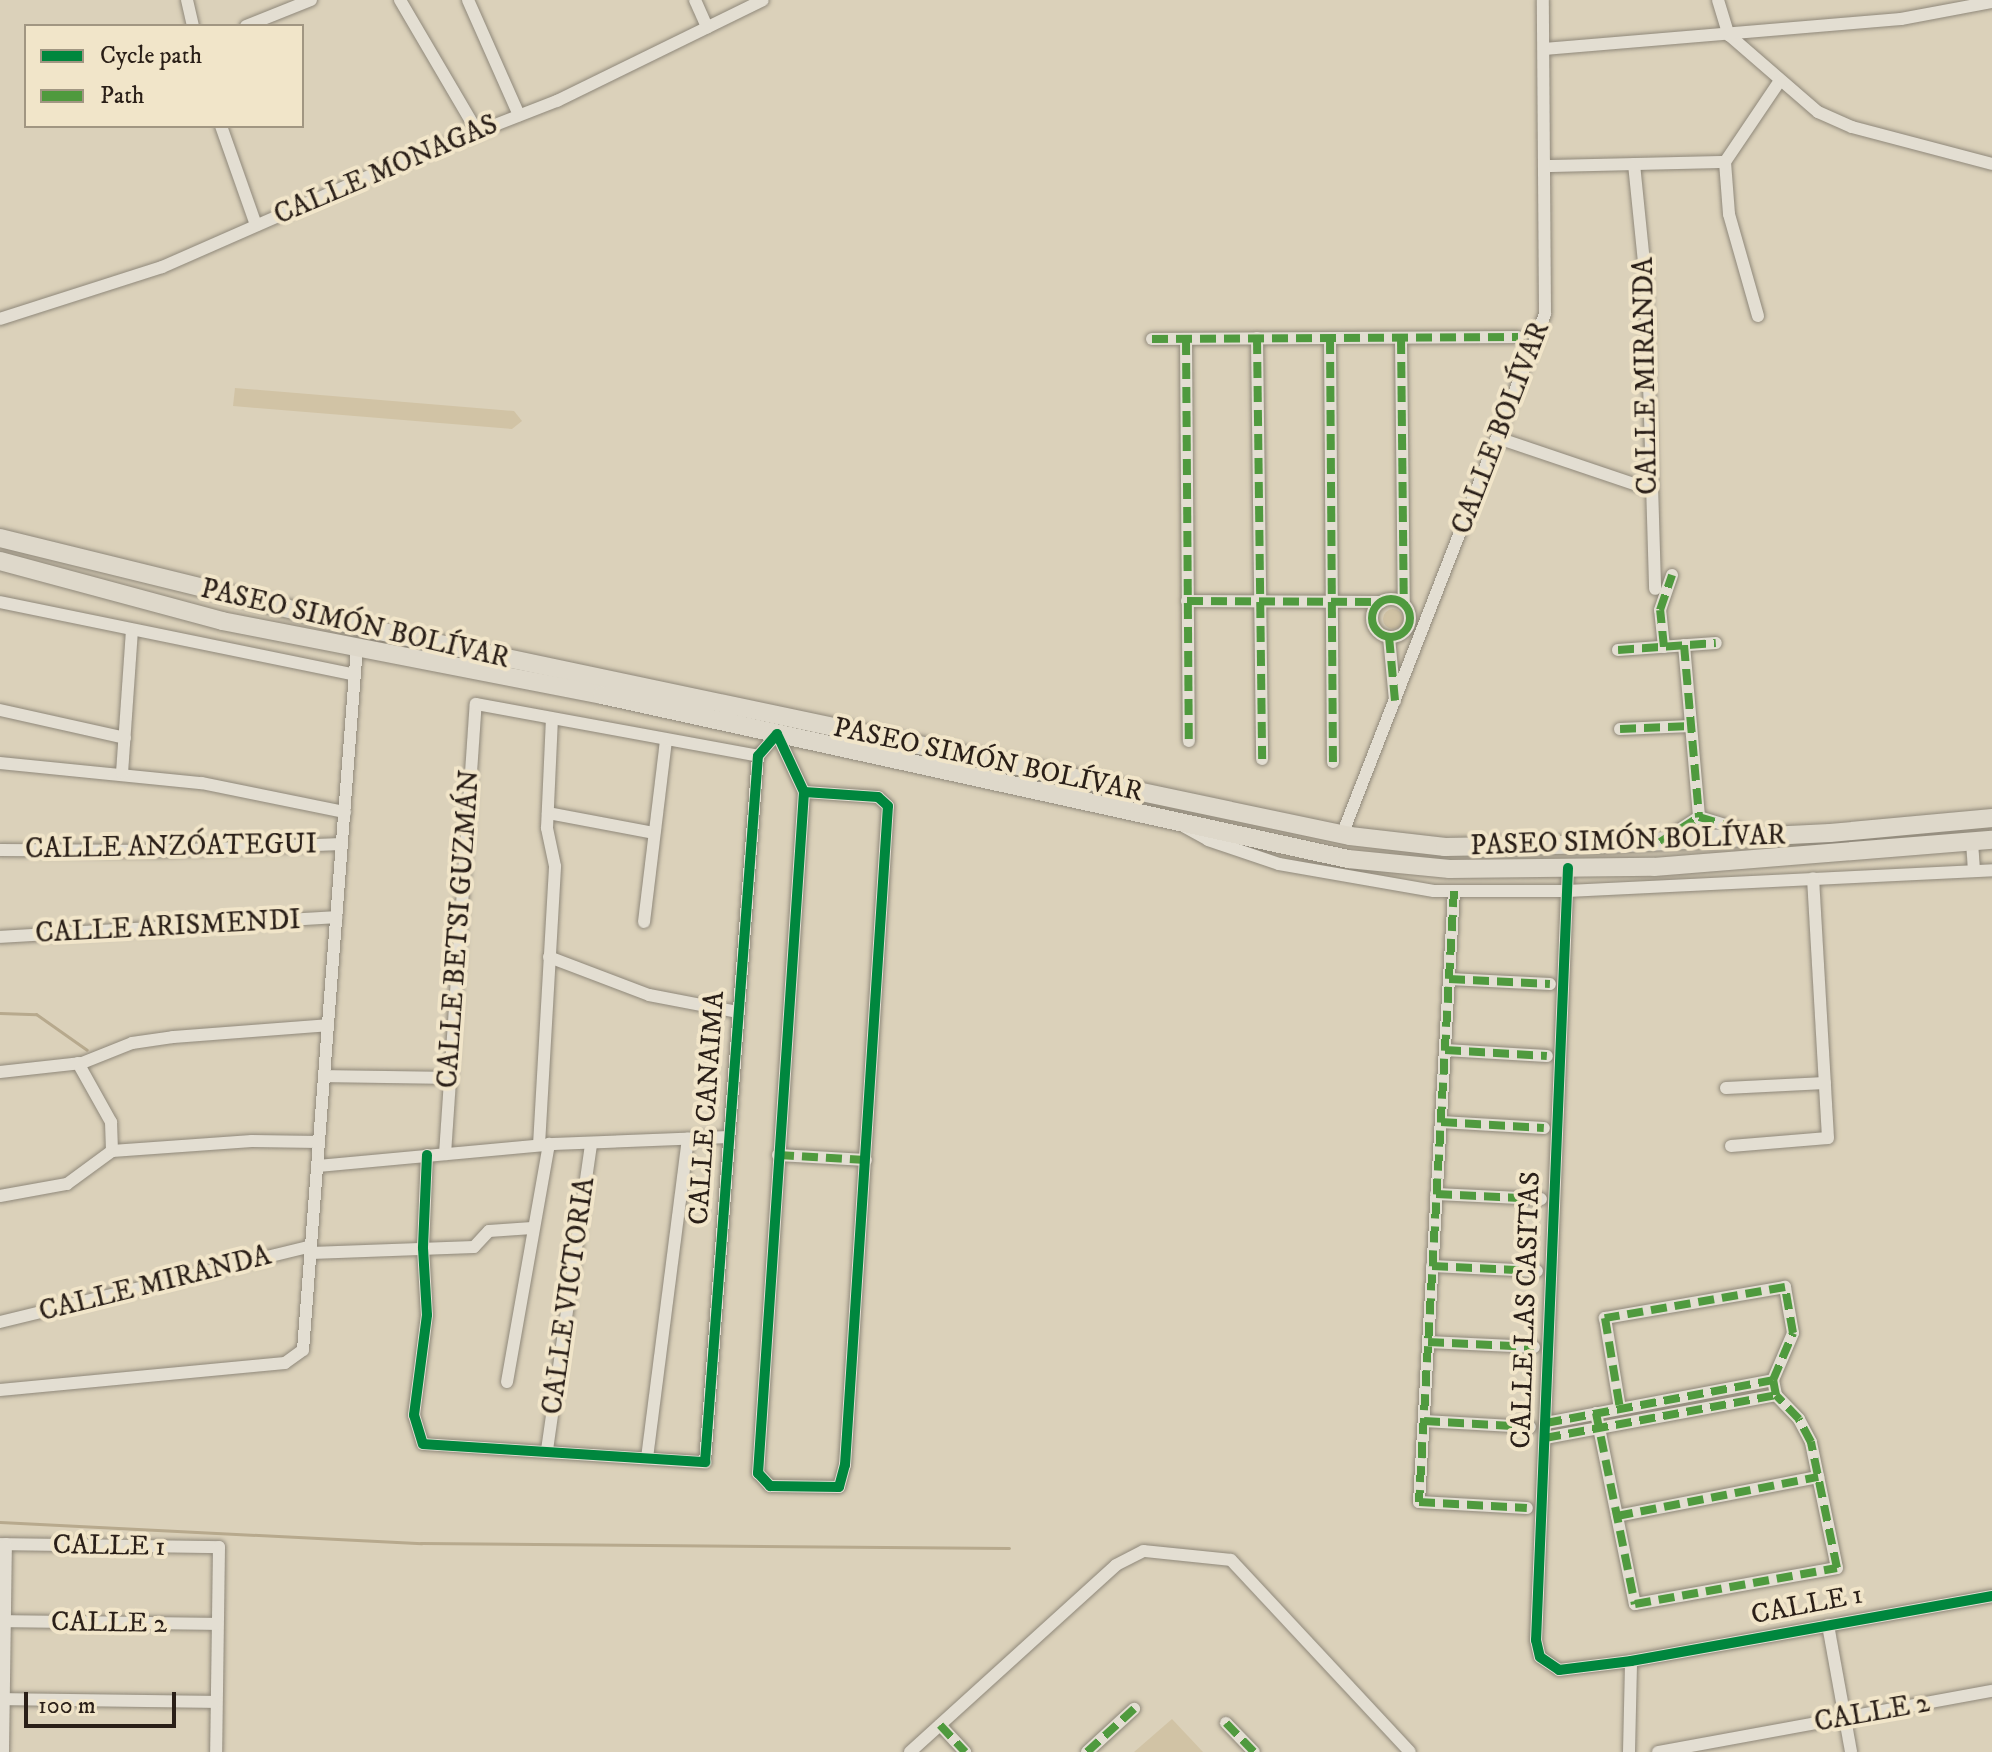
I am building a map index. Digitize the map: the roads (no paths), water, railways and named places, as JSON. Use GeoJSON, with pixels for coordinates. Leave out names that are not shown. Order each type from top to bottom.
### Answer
{"type":"FeatureCollection","features":[{"type":"Feature","properties":{"kind":"main road","name":"PASEO SIMÓN BOLÍVAR"},"geometry":{"type":"LineString","coordinates":[[0,538],[1179,823],[1334,856],[1450,869],[1717,865],[1992,840]]}},
{"type":"Feature","properties":{"kind":"main road","name":"PASEO SIMÓN BOLÍVAR"},"geometry":{"type":"LineString","coordinates":[[0,561],[194,615],[1342,835],[1461,847],[1660,842],[1766,837],[1992,818]]}},
{"type":"Feature","properties":{"kind":"main road"},"geometry":{"type":"LineString","coordinates":[[1334,856],[1342,835]]}},
{"type":"Feature","properties":{"kind":"street"},"geometry":{"type":"LineString","coordinates":[[187,0],[193,24]]}},
{"type":"Feature","properties":{"kind":"street"},"geometry":{"type":"LineString","coordinates":[[251,24],[311,0]]}},
{"type":"Feature","properties":{"kind":"street"},"geometry":{"type":"LineString","coordinates":[[400,0],[477,131]]}},
{"type":"Feature","properties":{"kind":"street"},"geometry":{"type":"LineString","coordinates":[[468,0],[519,115]]}},
{"type":"Feature","properties":{"kind":"street"},"geometry":{"type":"LineString","coordinates":[[695,0],[707,27]]}},
{"type":"Feature","properties":{"kind":"street","name":"CALLE MONAGAS"},"geometry":{"type":"LineString","coordinates":[[0,319],[130,279],[519,115],[763,0]]}},
{"type":"Feature","properties":{"kind":"street","name":"CALLE BOLÍVAR"},"geometry":{"type":"LineString","coordinates":[[1342,835],[1545,314],[1547,166],[1543,0]]}},
{"type":"Feature","properties":{"kind":"street"},"geometry":{"type":"LineString","coordinates":[[1718,0],[1729,35],[1779,82],[1818,112],[1852,127],[1992,164]]}},
{"type":"Feature","properties":{"kind":"street"},"geometry":{"type":"LineString","coordinates":[[1544,49],[1901,19],[1992,2]]}},
{"type":"Feature","properties":{"kind":"street"},"geometry":{"type":"LineString","coordinates":[[1758,316],[1729,214],[1725,162],[1779,82]]}},
{"type":"Feature","properties":{"kind":"street"},"geometry":{"type":"LineString","coordinates":[[222,128],[256,225]]}},
{"type":"Feature","properties":{"kind":"street"},"geometry":{"type":"LineString","coordinates":[[1547,166],[1725,162]]}},
{"type":"Feature","properties":{"kind":"street","name":"CALLE MIRANDA"},"geometry":{"type":"LineString","coordinates":[[1634,164],[1646,282],[1649,489],[1655,589]]}},
{"type":"Feature","properties":{"kind":"street"},"geometry":{"type":"LineString","coordinates":[[1152,339],[1518,337]]}},
{"type":"Feature","properties":{"kind":"street"},"geometry":{"type":"LineString","coordinates":[[1257,338],[1262,759]]}},
{"type":"Feature","properties":{"kind":"street"},"geometry":{"type":"LineString","coordinates":[[1330,338],[1333,762]]}},
{"type":"Feature","properties":{"kind":"street"},"geometry":{"type":"LineString","coordinates":[[1389,637],[1408,626],[1409,612],[1404,604],[1401,338]]}},
{"type":"Feature","properties":{"kind":"street"},"geometry":{"type":"LineString","coordinates":[[1186,339],[1189,741]]}},
{"type":"Feature","properties":{"kind":"street"},"geometry":{"type":"LineString","coordinates":[[1498,438],[1649,489]]}},
{"type":"Feature","properties":{"kind":"street"},"geometry":{"type":"LineString","coordinates":[[1664,647],[1660,610],[1672,575]]}},
{"type":"Feature","properties":{"kind":"street"},"geometry":{"type":"LineString","coordinates":[[1187,601],[1404,604]]}},
{"type":"Feature","properties":{"kind":"street","name":"PASEO SIMÓN BOLÍVAR"},"geometry":{"type":"LineString","coordinates":[[0,602],[355,675]]}},
{"type":"Feature","properties":{"kind":"street"},"geometry":{"type":"LineString","coordinates":[[1381,602],[1373,624],[1389,637],[1395,701]]}},
{"type":"Feature","properties":{"kind":"street"},"geometry":{"type":"LineString","coordinates":[[122,773],[132,630]]}},
{"type":"Feature","properties":{"kind":"street"},"geometry":{"type":"LineString","coordinates":[[1618,650],[1716,643]]}},
{"type":"Feature","properties":{"kind":"street"},"geometry":{"type":"LineString","coordinates":[[1684,645],[1699,817]]}},
{"type":"Feature","properties":{"kind":"street"},"geometry":{"type":"LineString","coordinates":[[0,1390],[285,1363],[300,1354],[305,1345],[357,647]]}},
{"type":"Feature","properties":{"kind":"street","name":"CALLE BETSI GUZMÁN"},"geometry":{"type":"LineString","coordinates":[[445,1154],[476,704],[552,719]]}},
{"type":"Feature","properties":{"kind":"street"},"geometry":{"type":"LineString","coordinates":[[0,710],[125,738]]}},
{"type":"Feature","properties":{"kind":"street"},"geometry":{"type":"LineString","coordinates":[[507,1382],[544,1144],[555,866],[548,813],[552,719],[758,756],[779,725]]}},
{"type":"Feature","properties":{"kind":"street"},"geometry":{"type":"LineString","coordinates":[[779,725],[804,792],[758,1473],[766,1485],[836,1489],[844,1479],[888,803],[878,797],[804,792]]}},
{"type":"Feature","properties":{"kind":"street"},"geometry":{"type":"LineString","coordinates":[[1620,729],[1691,726]]}},
{"type":"Feature","properties":{"kind":"street"},"geometry":{"type":"LineString","coordinates":[[644,922],[666,740]]}},
{"type":"Feature","properties":{"kind":"street","name":"CALLE CANAIMA"},"geometry":{"type":"LineString","coordinates":[[647,1458],[705,1462],[758,756]]}},
{"type":"Feature","properties":{"kind":"street"},"geometry":{"type":"LineString","coordinates":[[0,763],[122,773],[345,812]]}},
{"type":"Feature","properties":{"kind":"street"},"geometry":{"type":"LineString","coordinates":[[548,813],[654,833]]}},
{"type":"Feature","properties":{"kind":"street"},"geometry":{"type":"LineString","coordinates":[[1660,842],[1699,817],[1766,837]]}},
{"type":"Feature","properties":{"kind":"street","name":"PASEO SIMÓN BOLÍVAR"},"geometry":{"type":"LineString","coordinates":[[1179,823],[1208,840],[1279,864],[1454,891],[1568,891],[1992,870]]}},
{"type":"Feature","properties":{"kind":"street"},"geometry":{"type":"LineString","coordinates":[[1972,842],[1974,871]]}},
{"type":"Feature","properties":{"kind":"street","name":"CALLE ANZÓATEGUI"},"geometry":{"type":"LineString","coordinates":[[0,850],[159,851],[342,844]]}},
{"type":"Feature","properties":{"kind":"street","name":"CALLE LAS CASITAS"},"geometry":{"type":"LineString","coordinates":[[1568,868],[1538,1652],[1554,1669],[1631,1661]]}},
{"type":"Feature","properties":{"kind":"street"},"geometry":{"type":"LineString","coordinates":[[1731,1146],[1828,1138],[1813,878]]}},
{"type":"Feature","properties":{"kind":"street"},"geometry":{"type":"LineString","coordinates":[[1454,891],[1419,1502],[1527,1508]]}},
{"type":"Feature","properties":{"kind":"street","name":"CALLE ARISMENDI"},"geometry":{"type":"LineString","coordinates":[[0,937],[336,917]]}},
{"type":"Feature","properties":{"kind":"street"},"geometry":{"type":"LineString","coordinates":[[549,957],[649,995],[738,1012]]}},
{"type":"Feature","properties":{"kind":"street"},"geometry":{"type":"LineString","coordinates":[[1449,979],[1550,984]]}},
{"type":"Feature","properties":{"kind":"street"},"geometry":{"type":"LineString","coordinates":[[0,1072],[78,1063],[132,1043],[244,1028],[328,1025]]}},
{"type":"Feature","properties":{"kind":"street"},"geometry":{"type":"LineString","coordinates":[[1445,1050],[1547,1056]]}},
{"type":"Feature","properties":{"kind":"street"},"geometry":{"type":"LineString","coordinates":[[78,1063],[111,1122],[112,1151]]}},
{"type":"Feature","properties":{"kind":"street"},"geometry":{"type":"LineString","coordinates":[[324,1076],[448,1078]]}},
{"type":"Feature","properties":{"kind":"street"},"geometry":{"type":"LineString","coordinates":[[1726,1088],[1825,1083]]}},
{"type":"Feature","properties":{"kind":"street"},"geometry":{"type":"LineString","coordinates":[[1441,1122],[1544,1128]]}},
{"type":"Feature","properties":{"kind":"street"},"geometry":{"type":"LineString","coordinates":[[318,1166],[544,1144],[729,1137]]}},
{"type":"Feature","properties":{"kind":"street"},"geometry":{"type":"LineString","coordinates":[[427,1155],[423,1248],[427,1315],[414,1415],[419,1439],[430,1448],[547,1450],[647,1458],[688,1139]]}},
{"type":"Feature","properties":{"kind":"street"},"geometry":{"type":"LineString","coordinates":[[0,1196],[67,1184],[112,1151],[252,1141],[319,1142]]}},
{"type":"Feature","properties":{"kind":"street","name":"CALLE VICTORIA"},"geometry":{"type":"LineString","coordinates":[[547,1450],[591,1143]]}},
{"type":"Feature","properties":{"kind":"street"},"geometry":{"type":"LineString","coordinates":[[778,1155],[866,1160]]}},
{"type":"Feature","properties":{"kind":"street"},"geometry":{"type":"LineString","coordinates":[[1436,1194],[1541,1199]]}},
{"type":"Feature","properties":{"kind":"street","name":"CALLE MIRANDA"},"geometry":{"type":"LineString","coordinates":[[0,1322],[311,1250],[474,1247],[489,1231],[532,1228]]}},
{"type":"Feature","properties":{"kind":"street"},"geometry":{"type":"LineString","coordinates":[[1432,1266],[1537,1271]]}},
{"type":"Feature","properties":{"kind":"street"},"geometry":{"type":"LineString","coordinates":[[1596,1413],[1635,1604],[1837,1568],[1805,1427],[1776,1395],[1773,1380],[1793,1333],[1785,1287],[1605,1318],[1620,1409]]}},
{"type":"Feature","properties":{"kind":"street"},"geometry":{"type":"LineString","coordinates":[[1428,1342],[1534,1347]]}},
{"type":"Feature","properties":{"kind":"street"},"geometry":{"type":"LineString","coordinates":[[1546,1423],[1773,1380]]}},
{"type":"Feature","properties":{"kind":"street"},"geometry":{"type":"LineString","coordinates":[[1545,1438],[1776,1395]]}},
{"type":"Feature","properties":{"kind":"street"},"geometry":{"type":"LineString","coordinates":[[1424,1421],[1530,1427]]}},
{"type":"Feature","properties":{"kind":"street"},"geometry":{"type":"LineString","coordinates":[[1617,1516],[1818,1477]]}},
{"type":"Feature","properties":{"kind":"street"},"geometry":{"type":"LineString","coordinates":[[3,1544],[3,1752]]}},
{"type":"Feature","properties":{"kind":"street","name":"CALLE 1"},"geometry":{"type":"LineString","coordinates":[[3,1544],[219,1547],[217,1624]]}},
{"type":"Feature","properties":{"kind":"street"},"geometry":{"type":"LineString","coordinates":[[910,1752],[1130,1555],[1217,1555],[1235,1563],[1410,1752]]}},
{"type":"Feature","properties":{"kind":"street","name":"CALLE 1"},"geometry":{"type":"LineString","coordinates":[[1631,1661],[1992,1596]]}},
{"type":"Feature","properties":{"kind":"street","name":"CALLE 2"},"geometry":{"type":"LineString","coordinates":[[2,1621],[217,1624]]}},
{"type":"Feature","properties":{"kind":"street"},"geometry":{"type":"LineString","coordinates":[[216,1752],[217,1624]]}},
{"type":"Feature","properties":{"kind":"street"},"geometry":{"type":"LineString","coordinates":[[1828,1625],[1851,1752]]}},
{"type":"Feature","properties":{"kind":"street"},"geometry":{"type":"LineString","coordinates":[[1629,1752],[1631,1661]]}},
{"type":"Feature","properties":{"kind":"street","name":"CALLE 2"},"geometry":{"type":"LineString","coordinates":[[1658,1752],[1992,1691]]}},
{"type":"Feature","properties":{"kind":"street"},"geometry":{"type":"LineString","coordinates":[[2,1699],[216,1702]]}},
{"type":"Feature","properties":{"kind":"street"},"geometry":{"type":"LineString","coordinates":[[1087,1752],[1134,1709]]}},
{"type":"Feature","properties":{"kind":"street"},"geometry":{"type":"LineString","coordinates":[[1226,1723],[1254,1752]]}},
{"type":"Feature","properties":{"kind":"street"},"geometry":{"type":"LineString","coordinates":[[940,1725],[965,1752]]}},
{"type":"Feature","properties":{"kind":"waterway"},"geometry":{"type":"LineString","coordinates":[[0,1013],[36,1014],[87,1050]]}},
{"type":"Feature","properties":{"kind":"waterway"},"geometry":{"type":"LineString","coordinates":[[0,1522],[421,1543],[1009,1548]]}}]}
